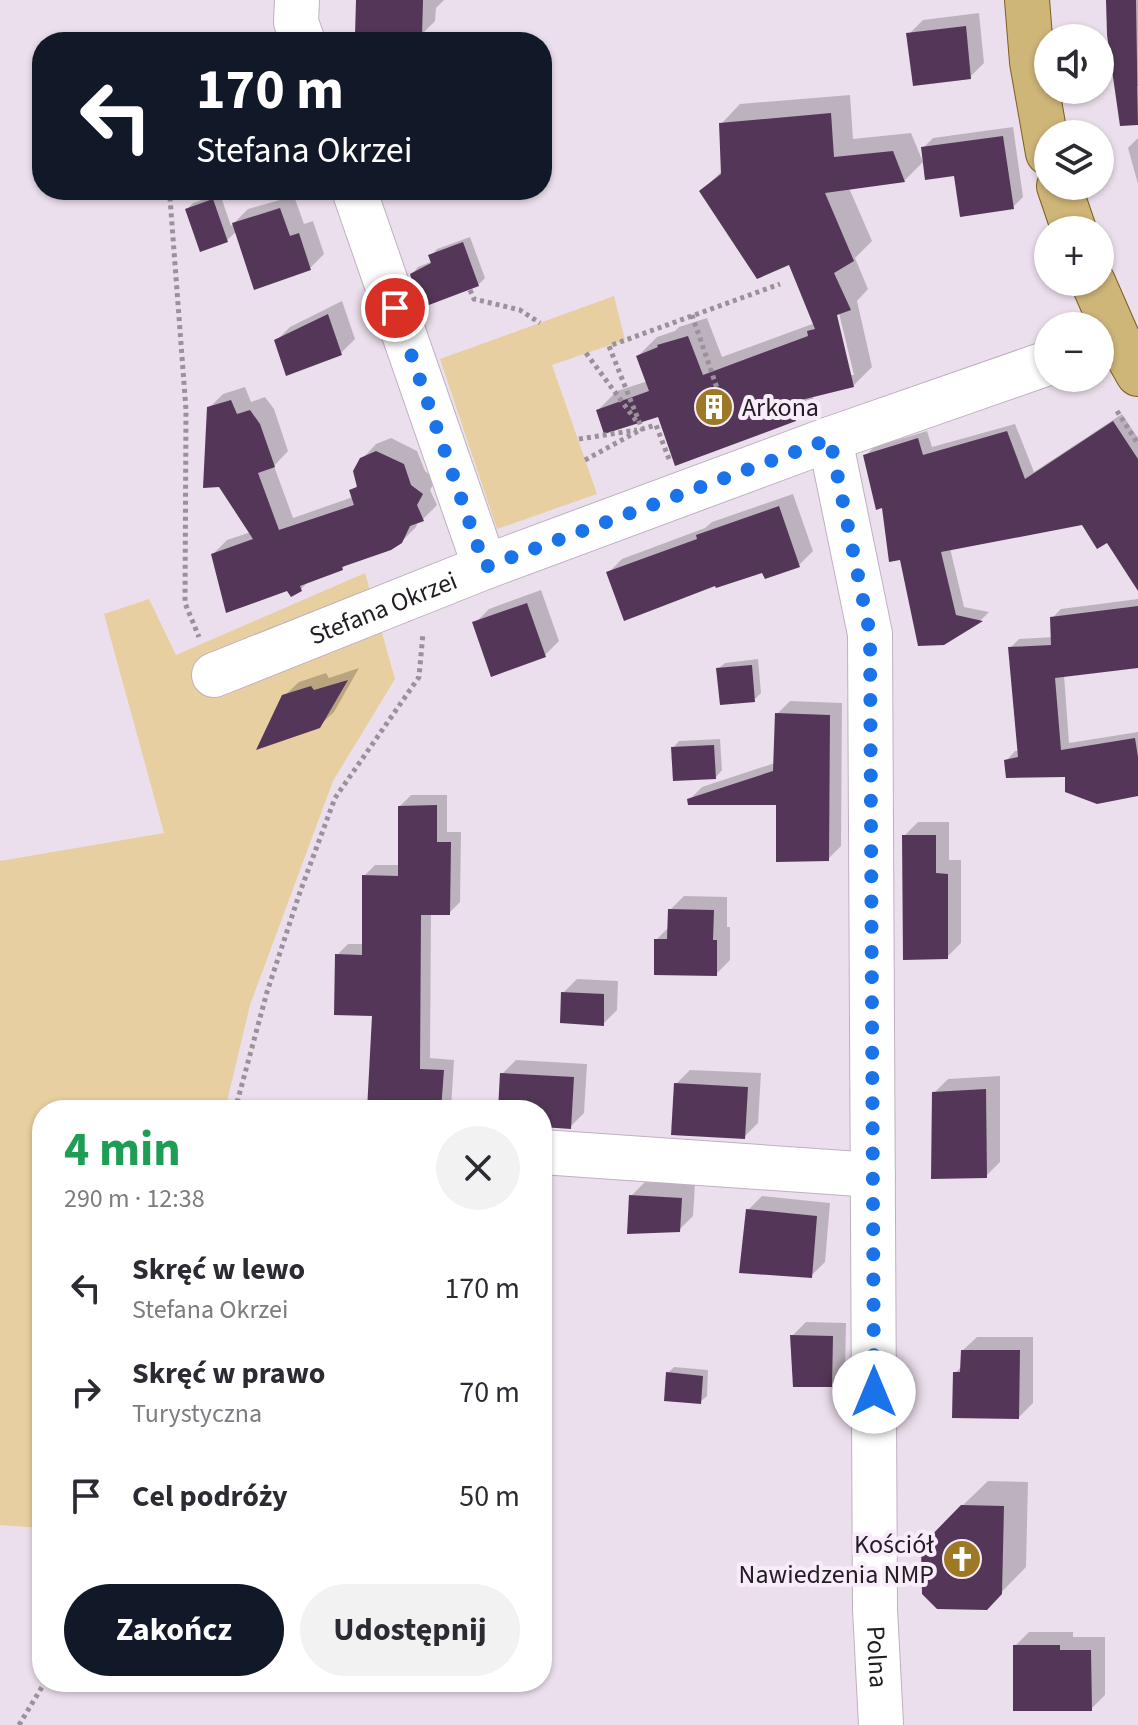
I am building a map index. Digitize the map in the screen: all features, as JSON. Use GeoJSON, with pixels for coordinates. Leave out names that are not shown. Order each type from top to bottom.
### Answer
{"type":"FeatureCollection","features":[{"type":"Feature","properties":{"kind":"main road"},"geometry":{"type":"LineString","coordinates":[[1027,0],[1032,62],[1042,120]]}},
{"type":"Feature","properties":{"kind":"main road"},"geometry":{"type":"LineString","coordinates":[[1114,347],[1138,374]]}},
{"type":"Feature","properties":{"kind":"street"},"geometry":{"type":"LineString","coordinates":[[297,0],[296,22],[300,32]]}},
{"type":"Feature","properties":{"kind":"street"},"geometry":{"type":"LineString","coordinates":[[357,200],[485,567]]}},
{"type":"Feature","properties":{"kind":"street","name":"Stefana Okrzei"},"geometry":{"type":"LineString","coordinates":[[214,675],[485,567],[830,439],[1034,368]]}},
{"type":"Feature","properties":{"kind":"street","name":"Polna"},"geometry":{"type":"LineString","coordinates":[[830,439],[870,634],[875,1609],[881,1725]]}},
{"type":"Feature","properties":{"kind":"street"},"geometry":{"type":"LineString","coordinates":[[552,1153],[873,1175]]}},
{"type":"Feature","properties":{"kind":"path"},"geometry":{"type":"LineString","coordinates":[[170,200],[186,410],[185,603],[214,675]]}},
{"type":"Feature","properties":{"kind":"path"},"geometry":{"type":"LineString","coordinates":[[642,429],[609,346],[780,284]]}},
{"type":"Feature","properties":{"kind":"path"},"geometry":{"type":"LineString","coordinates":[[470,290],[474,299],[520,310],[540,323]]}},
{"type":"Feature","properties":{"kind":"path"},"geometry":{"type":"LineString","coordinates":[[692,315],[718,391]]}},
{"type":"Feature","properties":{"kind":"path"},"geometry":{"type":"LineString","coordinates":[[586,353],[642,429]]}},
{"type":"Feature","properties":{"kind":"path"},"geometry":{"type":"LineString","coordinates":[[579,439],[658,425],[672,467]]}},
{"type":"Feature","properties":{"kind":"path"},"geometry":{"type":"LineString","coordinates":[[585,460],[642,429]]}},
{"type":"Feature","properties":{"kind":"path"},"geometry":{"type":"LineString","coordinates":[[238,1100],[267,992],[335,798],[419,677],[427,591]]}},
{"type":"Feature","properties":{"kind":"path"},"geometry":{"type":"LineString","coordinates":[[19,1725],[39,1692]]}},
{"type":"Feature","properties":{"kind":"shaded area"},"geometry":{"type":"Polygon","coordinates":[[[614,296],[625,340],[552,365],[597,494],[497,529],[440,359],[614,296]]]}},
{"type":"Feature","properties":{"kind":"shaded area"},"geometry":{"type":"Polygon","coordinates":[[[365,573],[395,679],[333,781],[250,1005],[227,1100],[32,1100],[32,1527],[0,1525],[0,861],[164,833],[104,614],[149,599],[176,655],[365,573]]]}},
{"type":"Feature","properties":{"kind":"building"},"geometry":{"type":"Polygon","coordinates":[[[356,0],[423,0],[422,32],[355,32],[356,0]]]}},
{"type":"Feature","properties":{"kind":"building"},"geometry":{"type":"Polygon","coordinates":[[[1106,0],[1136,0],[1138,125],[1120,126],[1114,84],[1114,24],[1107,24],[1106,0]]]}},
{"type":"Feature","properties":{"kind":"building"},"geometry":{"type":"Polygon","coordinates":[[[966,26],[971,79],[913,86],[906,33],[966,26]]]}},
{"type":"Feature","properties":{"kind":"building"},"geometry":{"type":"Polygon","coordinates":[[[831,113],[834,157],[893,151],[905,182],[825,193],[854,261],[834,273],[851,310],[837,315],[854,387],[789,403],[796,421],[675,466],[658,417],[604,434],[596,410],[649,391],[636,356],[657,345],[688,336],[703,375],[808,336],[807,331],[815,329],[789,265],[757,279],[699,191],[721,174],[719,123],[831,113]]]}},
{"type":"Feature","properties":{"kind":"building"},"geometry":{"type":"Polygon","coordinates":[[[1003,136],[1014,209],[960,217],[954,176],[925,180],[921,147],[1003,136]]]}},
{"type":"Feature","properties":{"kind":"building"},"geometry":{"type":"Polygon","coordinates":[[[213,200],[228,242],[200,252],[185,209],[213,200]]]}},
{"type":"Feature","properties":{"kind":"building"},"geometry":{"type":"Polygon","coordinates":[[[280,208],[290,236],[299,233],[311,270],[254,290],[232,223],[280,208]]]}},
{"type":"Feature","properties":{"kind":"building"},"geometry":{"type":"Polygon","coordinates":[[[463,242],[479,286],[421,308],[410,274],[431,263],[428,255],[463,242]]]}},
{"type":"Feature","properties":{"kind":"building"},"geometry":{"type":"Polygon","coordinates":[[[328,314],[342,355],[286,376],[274,340],[328,314]]]}},
{"type":"Feature","properties":{"kind":"building"},"geometry":{"type":"Polygon","coordinates":[[[231,400],[237,414],[250,410],[260,424],[275,467],[258,473],[279,530],[354,505],[349,490],[357,487],[353,471],[360,458],[376,451],[404,464],[411,485],[423,494],[417,505],[424,521],[410,526],[402,543],[391,550],[300,586],[302,591],[291,597],[287,591],[226,613],[211,554],[253,539],[219,487],[203,488],[207,407],[231,400]]]}},
{"type":"Feature","properties":{"kind":"building"},"geometry":{"type":"Polygon","coordinates":[[[1113,421],[1138,459],[1138,591],[1107,543],[1097,549],[1082,525],[941,552],[956,615],[983,621],[944,645],[918,646],[900,560],[889,562],[882,508],[876,510],[863,455],[918,438],[923,455],[1007,431],[1025,479],[1113,421]]]}},
{"type":"Feature","properties":{"kind":"building"},"geometry":{"type":"Polygon","coordinates":[[[779,506],[800,567],[765,579],[762,573],[715,586],[624,621],[606,572],[697,539],[696,535],[779,506]]]}},
{"type":"Feature","properties":{"kind":"building"},"geometry":{"type":"Polygon","coordinates":[[[527,603],[546,657],[491,677],[472,622],[527,603]]]}},
{"type":"Feature","properties":{"kind":"building"},"geometry":{"type":"Polygon","coordinates":[[[1138,606],[1138,668],[1055,678],[1061,750],[1135,738],[1138,796],[1097,804],[1065,792],[1065,777],[1006,778],[1004,760],[1018,757],[1008,647],[1051,645],[1050,617],[1138,606]]]}},
{"type":"Feature","properties":{"kind":"building"},"geometry":{"type":"Polygon","coordinates":[[[752,665],[755,702],[720,705],[716,668],[752,665]]]}},
{"type":"Feature","properties":{"kind":"building"},"geometry":{"type":"Polygon","coordinates":[[[348,680],[320,728],[256,750],[282,695],[348,680]]]}},
{"type":"Feature","properties":{"kind":"building"},"geometry":{"type":"Polygon","coordinates":[[[775,713],[830,715],[829,861],[776,862],[776,805],[688,805],[687,799],[773,771],[775,713]]]}},
{"type":"Feature","properties":{"kind":"building"},"geometry":{"type":"Polygon","coordinates":[[[714,745],[716,779],[673,781],[671,747],[714,745]]]}},
{"type":"Feature","properties":{"kind":"building"},"geometry":{"type":"Polygon","coordinates":[[[437,805],[437,842],[451,842],[450,915],[421,915],[420,1069],[444,1070],[442,1100],[368,1100],[372,1016],[334,1015],[335,954],[362,955],[362,875],[398,876],[398,806],[437,805]]]}},
{"type":"Feature","properties":{"kind":"building"},"geometry":{"type":"Polygon","coordinates":[[[902,835],[936,835],[936,873],[948,874],[948,959],[903,960],[902,835]]]}},
{"type":"Feature","properties":{"kind":"building"},"geometry":{"type":"Polygon","coordinates":[[[668,909],[714,910],[717,976],[654,975],[654,939],[667,939],[668,909]]]}},
{"type":"Feature","properties":{"kind":"building"},"geometry":{"type":"Polygon","coordinates":[[[561,992],[604,994],[604,1026],[560,1023],[561,992]]]}},
{"type":"Feature","properties":{"kind":"building"},"geometry":{"type":"Polygon","coordinates":[[[500,1073],[574,1077],[571,1129],[552,1128],[552,1100],[499,1100],[500,1073]]]}},
{"type":"Feature","properties":{"kind":"building"},"geometry":{"type":"Polygon","coordinates":[[[674,1083],[748,1087],[745,1139],[671,1135],[674,1083]]]}},
{"type":"Feature","properties":{"kind":"building"},"geometry":{"type":"Polygon","coordinates":[[[986,1089],[987,1178],[931,1179],[932,1092],[986,1089]]]}},
{"type":"Feature","properties":{"kind":"building"},"geometry":{"type":"Polygon","coordinates":[[[629,1195],[682,1198],[680,1232],[627,1234],[629,1195]]]}},
{"type":"Feature","properties":{"kind":"building"},"geometry":{"type":"Polygon","coordinates":[[[746,1209],[817,1216],[812,1278],[739,1273],[746,1209]]]}},
{"type":"Feature","properties":{"kind":"building"},"geometry":{"type":"Polygon","coordinates":[[[790,1335],[833,1336],[832,1387],[793,1387],[790,1335]]]}},
{"type":"Feature","properties":{"kind":"building"},"geometry":{"type":"Polygon","coordinates":[[[961,1350],[1020,1350],[1019,1419],[952,1418],[953,1372],[960,1372],[961,1350]]]}},
{"type":"Feature","properties":{"kind":"building"},"geometry":{"type":"Polygon","coordinates":[[[666,1372],[703,1376],[701,1404],[664,1401],[666,1372]]]}},
{"type":"Feature","properties":{"kind":"building","name":"Kościół Nawiedzenia NMP"},"geometry":{"type":"Polygon","coordinates":[[[961,1505],[1004,1506],[1002,1594],[987,1610],[937,1609],[922,1594],[921,1546],[961,1505]]]}},
{"type":"Feature","properties":{"kind":"building"},"geometry":{"type":"Polygon","coordinates":[[[1013,1645],[1060,1645],[1060,1650],[1091,1650],[1092,1711],[1013,1711],[1013,1645]]]}},
{"type":"Feature","properties":{"kind":"place","name":"Arkona"},"geometry":{"type":"Point","coordinates":[714,407]}},
{"type":"Feature","properties":{"kind":"place","name":"Kościół Nawiedzenia NMP"},"geometry":{"type":"Point","coordinates":[962,1559]}},
{"type":"Feature","properties":{"kind":"route"},"geometry":{"type":"LineString","coordinates":[[395,308],[485,567],[830,439],[870,634],[874,1392]]}}]}
